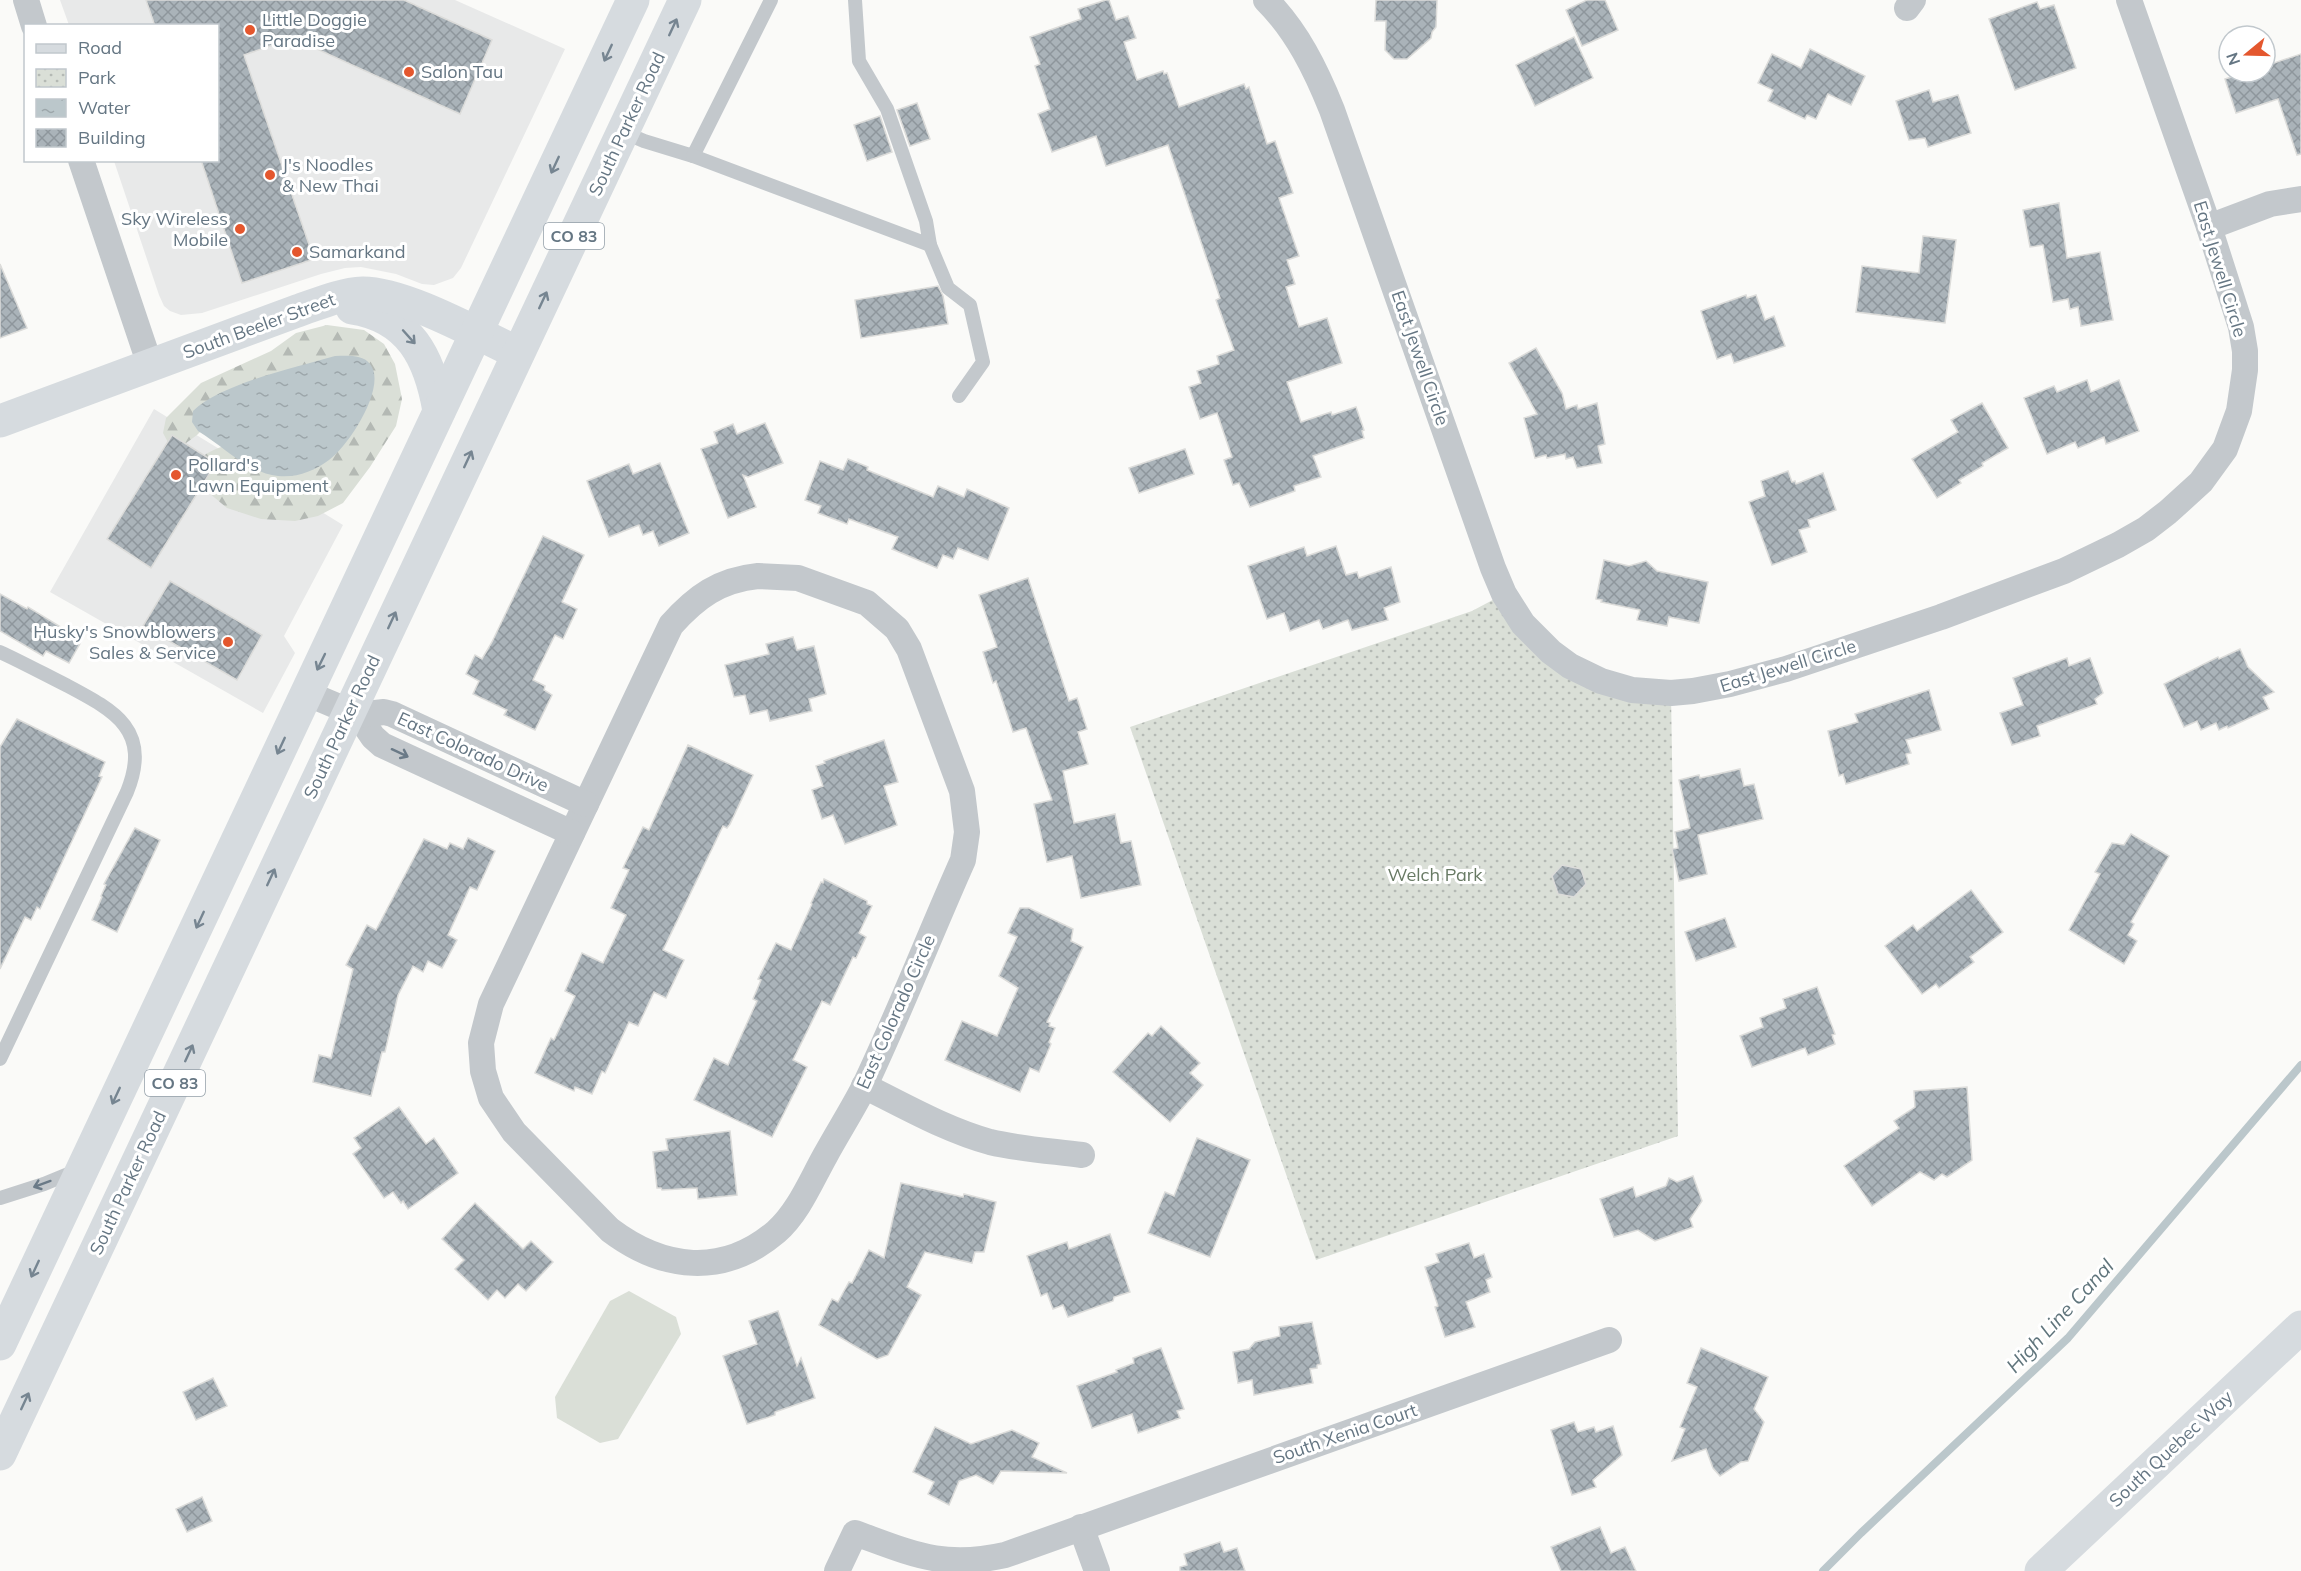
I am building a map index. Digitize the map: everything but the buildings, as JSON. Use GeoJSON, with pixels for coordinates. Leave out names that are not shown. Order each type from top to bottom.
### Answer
{"type":"FeatureCollection","features":[{"type":"Feature","properties":{"kind":"main road","name":"CO 83"},"geometry":{"type":"LineString","coordinates":[[0,1344],[633,0]]}},
{"type":"Feature","properties":{"kind":"main road","name":"South Parker Road"},"geometry":{"type":"LineString","coordinates":[[0,1454],[354,713],[518,353],[686,0]]}},
{"type":"Feature","properties":{"kind":"main road","name":"South Beeler Street"},"geometry":{"type":"LineString","coordinates":[[0,421],[297,311],[332,299],[366,293],[416,306],[518,353]]}},
{"type":"Feature","properties":{"kind":"main road"},"geometry":{"type":"LineString","coordinates":[[297,311],[353,308],[374,313],[394,323],[413,341],[427,364],[440,411]]}},
{"type":"Feature","properties":{"kind":"main road","name":"South Quebec Way"},"geometry":{"type":"LineString","coordinates":[[2047,1568],[2301,1327]]}},
{"type":"Feature","properties":{"kind":"street"},"geometry":{"type":"LineString","coordinates":[[26,0],[33,24]]}},
{"type":"Feature","properties":{"kind":"street","name":"East Jewell Circle"},"geometry":{"type":"LineString","coordinates":[[1266,0],[1305,51],[1332,110],[1504,594],[1523,624],[1551,652],[1577,669],[1616,686],[1658,693],[1716,688],[1786,669],[1941,617],[2064,571],[2118,545],[2168,512],[2201,482],[2225,449],[2239,411],[2243,390],[2245,351],[2241,327],[2209,226],[2129,0]]}},
{"type":"Feature","properties":{"kind":"street"},"geometry":{"type":"LineString","coordinates":[[82,162],[150,365]]}},
{"type":"Feature","properties":{"kind":"street"},"geometry":{"type":"LineString","coordinates":[[2209,226],[2262,207],[2301,199]]}},
{"type":"Feature","properties":{"kind":"street","name":"East Colorado Circle"},"geometry":{"type":"LineString","coordinates":[[741,577],[798,578],[867,603],[897,629],[909,649],[962,791],[967,832],[963,860],[864,1086],[795,1209],[777,1231],[754,1248],[727,1259],[698,1264],[668,1261],[627,1242],[610,1230],[514,1132],[491,1098],[483,1071],[481,1043],[491,1004],[572,833],[671,625],[716,586],[741,577]]}},
{"type":"Feature","properties":{"kind":"street","name":"East Colorado Drive"},"geometry":{"type":"LineString","coordinates":[[306,693],[354,713],[392,714],[586,804]]}},
{"type":"Feature","properties":{"kind":"street","name":"East Colorado Drive"},"geometry":{"type":"LineString","coordinates":[[354,713],[372,737],[382,745],[572,833]]}},
{"type":"Feature","properties":{"kind":"street"},"geometry":{"type":"LineString","coordinates":[[864,1086],[951,1128],[989,1141],[1020,1148],[1082,1155]]}},
{"type":"Feature","properties":{"kind":"street","name":"South Xenia Court"},"geometry":{"type":"LineString","coordinates":[[837,1571],[855,1533],[921,1557],[969,1562],[1005,1555],[1609,1341]]}},
{"type":"Feature","properties":{"kind":"street"},"geometry":{"type":"LineString","coordinates":[[1081,1527],[1097,1571]]}},
{"type":"Feature","properties":{"kind":"lane"},"geometry":{"type":"LineString","coordinates":[[693,156],[771,0]]}},
{"type":"Feature","properties":{"kind":"lane"},"geometry":{"type":"LineString","coordinates":[[855,0],[859,61],[887,109],[926,221],[930,244],[948,288],[970,305],[983,362],[958,396]]}},
{"type":"Feature","properties":{"kind":"lane"},"geometry":{"type":"LineString","coordinates":[[623,132],[930,244]]}},
{"type":"Feature","properties":{"kind":"lane"},"geometry":{"type":"LineString","coordinates":[[0,652],[106,707],[124,725],[131,736],[136,762],[127,792],[0,1059]]}},
{"type":"Feature","properties":{"kind":"lane"},"geometry":{"type":"LineString","coordinates":[[0,1198],[44,1184],[82,1168]]}},
{"type":"Feature","properties":{"kind":"shaded area"},"geometry":{"type":"Polygon","coordinates":[[[60,0],[455,0],[565,49],[461,268],[453,278],[434,285],[422,284],[396,274],[361,267],[345,268],[202,313],[181,315],[164,306],[159,295],[114,162],[219,162],[219,24],[69,24],[60,0]]]}},
{"type":"Feature","properties":{"kind":"shaded area"},"geometry":{"type":"Polygon","coordinates":[[[154,409],[343,525],[284,636],[295,653],[263,713],[50,592],[154,409]]]}},
{"type":"Feature","properties":{"kind":"green space"},"geometry":{"type":"Polygon","coordinates":[[[327,325],[364,330],[384,344],[395,364],[402,399],[396,426],[370,467],[343,503],[318,516],[295,521],[261,519],[227,508],[197,483],[198,468],[202,458],[224,446],[217,415],[197,435],[178,449],[171,448],[163,433],[166,418],[201,383],[271,351],[296,333],[327,325]]]}},
{"type":"Feature","properties":{"kind":"green space","name":"Welch Park"},"geometry":{"type":"Polygon","coordinates":[[[1504,594],[1551,652],[1671,693],[1678,1136],[1316,1260],[1130,727],[1472,611],[1504,594]]]}},
{"type":"Feature","properties":{"kind":"green space"},"geometry":{"type":"Polygon","coordinates":[[[629,1291],[676,1317],[681,1334],[618,1439],[600,1443],[557,1418],[555,1397],[610,1301],[629,1291]]]}},
{"type":"Feature","properties":{"kind":"water"},"geometry":{"type":"Polygon","coordinates":[[[335,356],[354,356],[367,361],[374,374],[374,386],[370,401],[346,443],[329,460],[311,470],[299,475],[278,476],[256,470],[198,431],[192,422],[193,411],[205,401],[221,393],[280,371],[335,356]]]}},
{"type":"Feature","properties":{"kind":"waterway","name":"High Line Canal"},"geometry":{"type":"LineString","coordinates":[[1823,1571],[2068,1338],[2301,1065]]}},
{"type":"Feature","properties":{"kind":"place","name":"Little Doggie Paradise"},"geometry":{"type":"Point","coordinates":[250,30]}},
{"type":"Feature","properties":{"kind":"place","name":"Salon Tau"},"geometry":{"type":"Point","coordinates":[409,72]}},
{"type":"Feature","properties":{"kind":"place","name":"J's Noodles & New Thai"},"geometry":{"type":"Point","coordinates":[270,175]}},
{"type":"Feature","properties":{"kind":"place","name":"Sky Wireless Mobile"},"geometry":{"type":"Point","coordinates":[240,229]}},
{"type":"Feature","properties":{"kind":"place","name":"Samarkand"},"geometry":{"type":"Point","coordinates":[297,252]}},
{"type":"Feature","properties":{"kind":"place","name":"Pollard's Lawn Equipment"},"geometry":{"type":"Point","coordinates":[176,475]}},
{"type":"Feature","properties":{"kind":"place","name":"Husky's Snowblowers Sales & Service"},"geometry":{"type":"Point","coordinates":[228,642]}}]}
